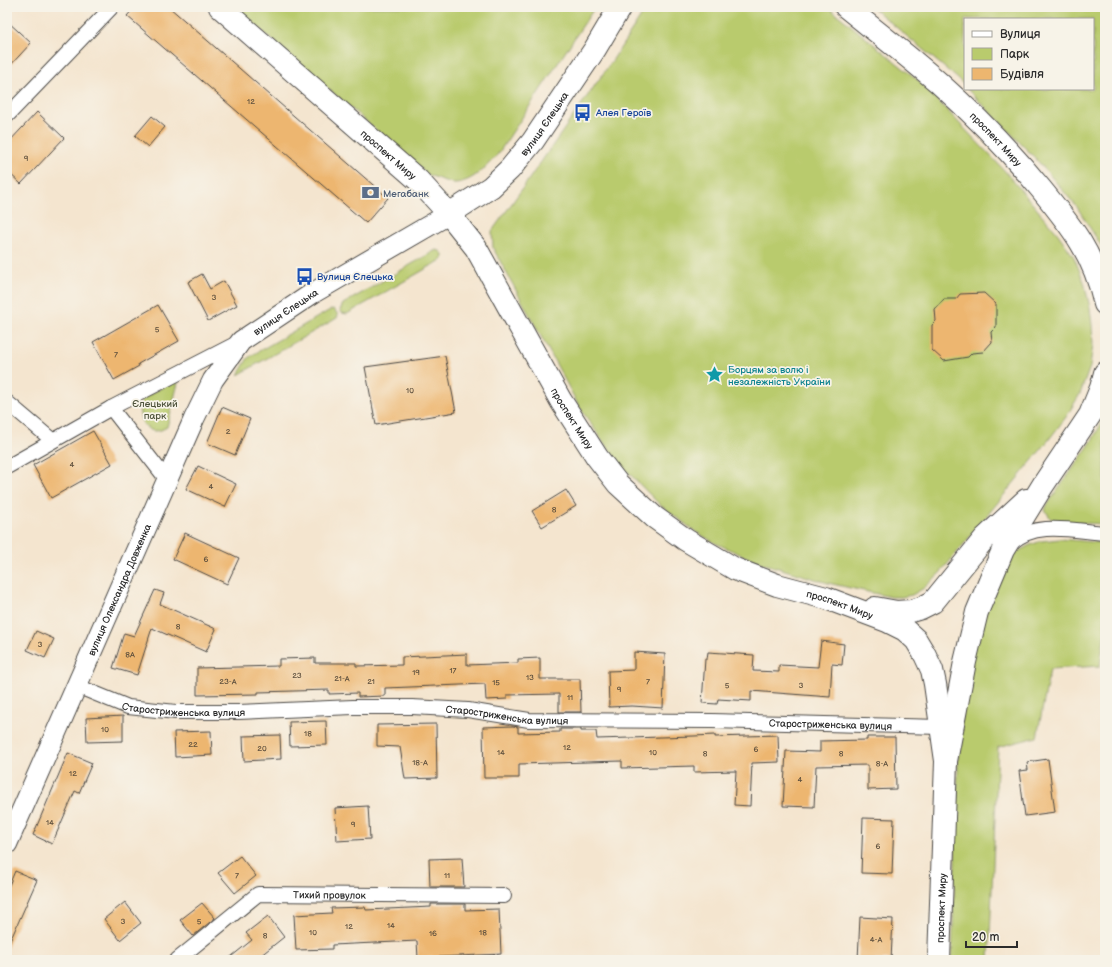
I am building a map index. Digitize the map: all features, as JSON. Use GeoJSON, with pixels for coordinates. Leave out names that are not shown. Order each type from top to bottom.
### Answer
{"type":"FeatureCollection","features":[{"type":"Feature","properties":{"kind":"main road","name":"проспект Миру"},"geometry":{"type":"LineString","coordinates":[[220,7],[418,180],[449,214],[476,248],[561,401],[598,457],[618,484],[654,517],[707,554],[735,569],[826,598],[887,620],[905,630],[916,640],[932,670],[946,761]]}},
{"type":"Feature","properties":{"kind":"main road","name":"вулиця Єлецька"},"geometry":{"type":"LineString","coordinates":[[241,341],[314,293],[449,214],[491,187],[510,169],[528,147],[594,49],[620,7]]}},
{"type":"Feature","properties":{"kind":"main road","name":"проспект Миру"},"geometry":{"type":"LineString","coordinates":[[846,7],[937,81],[980,122],[1023,167],[1068,222],[1083,245],[1095,269],[1102,288],[1105,304]]}},
{"type":"Feature","properties":{"kind":"main road","name":"вулиця Олександра Довженка"},"geometry":{"type":"LineString","coordinates":[[7,844],[194,419],[213,380],[241,341]]}},
{"type":"Feature","properties":{"kind":"main road","name":"проспект Миру"},"geometry":{"type":"LineString","coordinates":[[939,960],[946,761],[976,612],[1003,550],[1043,485],[1090,415],[1101,388],[1105,373]]}},
{"type":"Feature","properties":{"kind":"main road"},"geometry":{"type":"LineString","coordinates":[[934,602],[984,538],[1043,485]]}},
{"type":"Feature","properties":{"kind":"main road"},"geometry":{"type":"LineString","coordinates":[[826,598],[897,612],[916,610],[934,602],[973,577],[1003,550]]}},
{"type":"Feature","properties":{"kind":"street"},"geometry":{"type":"LineString","coordinates":[[7,116],[112,7]]}},
{"type":"Feature","properties":{"kind":"street","name":"вулиця Єлецька"},"geometry":{"type":"LineString","coordinates":[[7,467],[52,440],[111,408],[241,341]]}},
{"type":"Feature","properties":{"kind":"street"},"geometry":{"type":"LineString","coordinates":[[7,402],[52,440]]}},
{"type":"Feature","properties":{"kind":"street"},"geometry":{"type":"LineString","coordinates":[[111,408],[168,481]]}},
{"type":"Feature","properties":{"kind":"street"},"geometry":{"type":"LineString","coordinates":[[1003,550],[1018,537],[1027,532],[1040,529],[1105,533]]}},
{"type":"Feature","properties":{"kind":"street","name":"Старостриженська вулиця"},"geometry":{"type":"LineString","coordinates":[[77,686],[128,706],[176,712],[239,712],[353,707],[412,707],[468,710],[529,720],[712,721],[941,727]]}},
{"type":"Feature","properties":{"kind":"street","name":"Тихий провулок"},"geometry":{"type":"LineString","coordinates":[[177,960],[258,894],[504,896]]}},
{"type":"Feature","properties":{"kind":"green space"},"geometry":{"type":"Polygon","coordinates":[[[234,7],[595,7],[498,154],[479,173],[468,180],[455,183],[428,175],[234,7]]]}},
{"type":"Feature","properties":{"kind":"green space"},"geometry":{"type":"Polygon","coordinates":[[[647,7],[828,7],[919,81],[1004,170],[1058,234],[1074,257],[1084,282],[1090,308],[1093,344],[1090,367],[1080,394],[1066,417],[1044,446],[941,572],[924,588],[912,595],[891,597],[828,583],[755,561],[715,543],[696,532],[659,504],[621,465],[580,408],[493,248],[492,231],[612,61],[647,7]]]}},
{"type":"Feature","properties":{"kind":"green space"},"geometry":{"type":"Polygon","coordinates":[[[872,7],[1105,7],[1105,252],[1077,207],[1036,159],[968,90],[1094,90],[1094,18],[964,18],[964,85],[872,7]]]}},
{"type":"Feature","properties":{"kind":"green space"},"geometry":{"type":"Polygon","coordinates":[[[436,250],[443,254],[443,259],[347,314],[342,313],[340,310],[343,304],[436,250]]]}},
{"type":"Feature","properties":{"kind":"green space"},"geometry":{"type":"Polygon","coordinates":[[[334,309],[338,315],[337,318],[238,375],[248,358],[334,309]]]}},
{"type":"Feature","properties":{"kind":"green space","name":"Єлецький парк"},"geometry":{"type":"Polygon","coordinates":[[[174,381],[178,383],[167,427],[158,431],[150,430],[143,423],[141,418],[141,402],[143,398],[174,381]]]}},
{"type":"Feature","properties":{"kind":"green space"},"geometry":{"type":"Polygon","coordinates":[[[1105,417],[1105,524],[1059,522],[1051,519],[1045,510],[1047,505],[1090,444],[1105,417]]]}},
{"type":"Feature","properties":{"kind":"green space"},"geometry":{"type":"Polygon","coordinates":[[[1060,539],[1105,543],[1105,631],[1100,666],[1050,669],[1037,737],[998,747],[989,960],[952,960],[959,732],[973,639],[1005,563],[1017,552],[1028,546],[1041,541],[1060,539]]]}},
{"type":"Feature","properties":{"kind":"building"},"geometry":{"type":"Polygon","coordinates":[[[135,7],[169,7],[388,198],[366,223],[127,16],[135,7]]]}},
{"type":"Feature","properties":{"kind":"building"},"geometry":{"type":"Polygon","coordinates":[[[7,21],[31,43],[7,69],[7,21]]]}},
{"type":"Feature","properties":{"kind":"building"},"geometry":{"type":"Polygon","coordinates":[[[37,112],[64,138],[21,184],[7,171],[7,144],[37,112]]]}},
{"type":"Feature","properties":{"kind":"building"},"geometry":{"type":"Polygon","coordinates":[[[152,116],[165,127],[148,147],[135,136],[152,116]]]}},
{"type":"Feature","properties":{"kind":"building"},"geometry":{"type":"Polygon","coordinates":[[[202,274],[210,289],[224,281],[237,305],[208,321],[188,282],[202,274]]]}},
{"type":"Feature","properties":{"kind":"building"},"geometry":{"type":"Polygon","coordinates":[[[984,293],[996,304],[996,327],[991,332],[992,342],[983,352],[972,353],[968,357],[944,361],[932,350],[932,325],[936,321],[935,309],[944,299],[956,299],[960,294],[984,293]]]}},
{"type":"Feature","properties":{"kind":"building"},"geometry":{"type":"Polygon","coordinates":[[[158,305],[179,341],[138,364],[139,366],[114,380],[93,342],[158,305]]]}},
{"type":"Feature","properties":{"kind":"building"},"geometry":{"type":"Polygon","coordinates":[[[445,356],[456,412],[376,425],[365,367],[445,356]]]}},
{"type":"Feature","properties":{"kind":"building"},"geometry":{"type":"Polygon","coordinates":[[[222,407],[250,419],[235,455],[207,443],[222,407]]]}},
{"type":"Feature","properties":{"kind":"building"},"geometry":{"type":"Polygon","coordinates":[[[93,431],[112,464],[51,498],[33,465],[93,431]]]}},
{"type":"Feature","properties":{"kind":"building"},"geometry":{"type":"Polygon","coordinates":[[[198,466],[236,484],[225,507],[186,489],[198,466]]]}},
{"type":"Feature","properties":{"kind":"building"},"geometry":{"type":"Polygon","coordinates":[[[566,490],[576,506],[542,527],[532,511],[566,490]]]}},
{"type":"Feature","properties":{"kind":"building"},"geometry":{"type":"Polygon","coordinates":[[[185,533],[239,558],[227,584],[173,559],[185,533]]]}},
{"type":"Feature","properties":{"kind":"building"},"geometry":{"type":"Polygon","coordinates":[[[155,590],[164,593],[160,604],[216,629],[206,652],[152,628],[137,675],[113,668],[124,633],[134,636],[155,590]]]}},
{"type":"Feature","properties":{"kind":"building"},"geometry":{"type":"Polygon","coordinates":[[[36,631],[54,639],[45,658],[27,650],[36,631]]]}},
{"type":"Feature","properties":{"kind":"building"},"geometry":{"type":"Polygon","coordinates":[[[821,641],[844,644],[842,665],[832,664],[830,697],[751,691],[751,701],[718,699],[717,704],[702,703],[705,659],[707,659],[708,652],[754,655],[753,671],[779,672],[779,665],[818,667],[821,641]]]}},
{"type":"Feature","properties":{"kind":"building"},"geometry":{"type":"Polygon","coordinates":[[[634,652],[665,654],[663,708],[632,706],[609,707],[608,671],[634,670],[634,652]]]}},
{"type":"Feature","properties":{"kind":"building"},"geometry":{"type":"Polygon","coordinates":[[[467,654],[467,665],[518,663],[518,659],[540,658],[540,679],[580,679],[581,712],[559,712],[559,694],[507,695],[507,699],[486,700],[485,684],[385,688],[385,696],[358,697],[358,693],[329,694],[329,690],[258,692],[258,694],[197,695],[197,668],[279,666],[279,659],[315,658],[315,663],[356,663],[356,666],[402,665],[402,657],[467,654]]]}},
{"type":"Feature","properties":{"kind":"building"},"geometry":{"type":"Polygon","coordinates":[[[123,716],[123,741],[87,742],[86,718],[123,716]]]}},
{"type":"Feature","properties":{"kind":"building"},"geometry":{"type":"Polygon","coordinates":[[[326,721],[327,745],[290,746],[289,722],[326,721]]]}},
{"type":"Feature","properties":{"kind":"building"},"geometry":{"type":"Polygon","coordinates":[[[436,724],[437,778],[405,779],[400,747],[377,746],[377,725],[436,724]]]}},
{"type":"Feature","properties":{"kind":"building"},"geometry":{"type":"Polygon","coordinates":[[[483,727],[518,727],[518,733],[560,732],[560,729],[596,731],[597,739],[715,735],[715,737],[778,735],[779,762],[752,763],[750,806],[734,805],[736,771],[694,772],[694,766],[622,768],[622,761],[519,764],[519,778],[484,778],[483,727]]]}},
{"type":"Feature","properties":{"kind":"building"},"geometry":{"type":"Polygon","coordinates":[[[211,731],[212,755],[175,757],[174,732],[211,731]]]}},
{"type":"Feature","properties":{"kind":"building"},"geometry":{"type":"Polygon","coordinates":[[[280,735],[281,759],[244,761],[243,736],[280,735]]]}},
{"type":"Feature","properties":{"kind":"building"},"geometry":{"type":"Polygon","coordinates":[[[867,737],[895,737],[896,789],[868,790],[868,765],[816,766],[814,807],[783,806],[786,751],[820,752],[820,741],[867,740],[867,737]]]}},
{"type":"Feature","properties":{"kind":"building"},"geometry":{"type":"Polygon","coordinates":[[[68,753],[92,763],[79,793],[75,791],[52,844],[33,835],[68,753]]]}},
{"type":"Feature","properties":{"kind":"building"},"geometry":{"type":"Polygon","coordinates":[[[1048,759],[1055,812],[1025,816],[1019,771],[1028,770],[1027,762],[1048,759]]]}},
{"type":"Feature","properties":{"kind":"building"},"geometry":{"type":"Polygon","coordinates":[[[368,806],[370,839],[337,841],[335,808],[368,806]]]}},
{"type":"Feature","properties":{"kind":"building"},"geometry":{"type":"Polygon","coordinates":[[[863,818],[894,819],[892,874],[861,873],[863,818]]]}},
{"type":"Feature","properties":{"kind":"building"},"geometry":{"type":"Polygon","coordinates":[[[240,856],[256,876],[235,893],[218,873],[240,856]]]}},
{"type":"Feature","properties":{"kind":"building"},"geometry":{"type":"Polygon","coordinates":[[[462,858],[464,887],[430,887],[429,859],[462,858]]]}},
{"type":"Feature","properties":{"kind":"building"},"geometry":{"type":"Polygon","coordinates":[[[15,871],[37,880],[7,948],[7,890],[15,871]]]}},
{"type":"Feature","properties":{"kind":"building"},"geometry":{"type":"Polygon","coordinates":[[[125,902],[141,923],[120,940],[104,919],[125,902]]]}},
{"type":"Feature","properties":{"kind":"building"},"geometry":{"type":"Polygon","coordinates":[[[202,903],[215,918],[193,936],[180,920],[202,903]]]}},
{"type":"Feature","properties":{"kind":"building"},"geometry":{"type":"Polygon","coordinates":[[[431,904],[465,904],[465,910],[499,909],[501,954],[418,958],[417,941],[332,945],[332,949],[296,950],[294,915],[332,913],[331,908],[365,907],[366,910],[431,907],[431,904]]]}},
{"type":"Feature","properties":{"kind":"building"},"geometry":{"type":"Polygon","coordinates":[[[268,916],[284,937],[255,960],[227,960],[252,940],[246,933],[268,916]]]}},
{"type":"Feature","properties":{"kind":"building"},"geometry":{"type":"Polygon","coordinates":[[[860,917],[893,919],[891,960],[858,960],[860,917]]]}},
{"type":"Feature","properties":{"kind":"place","name":"Алея Героїв"},"geometry":{"type":"Point","coordinates":[583,112]}},
{"type":"Feature","properties":{"kind":"place","name":"Мегабанк"},"geometry":{"type":"Point","coordinates":[370,193]}},
{"type":"Feature","properties":{"kind":"place","name":"Вулиця Єлецька"},"geometry":{"type":"Point","coordinates":[304,276]}},
{"type":"Feature","properties":{"kind":"place","name":"Борцям за волю і незалежність України"},"geometry":{"type":"Point","coordinates":[715,375]}}]}
